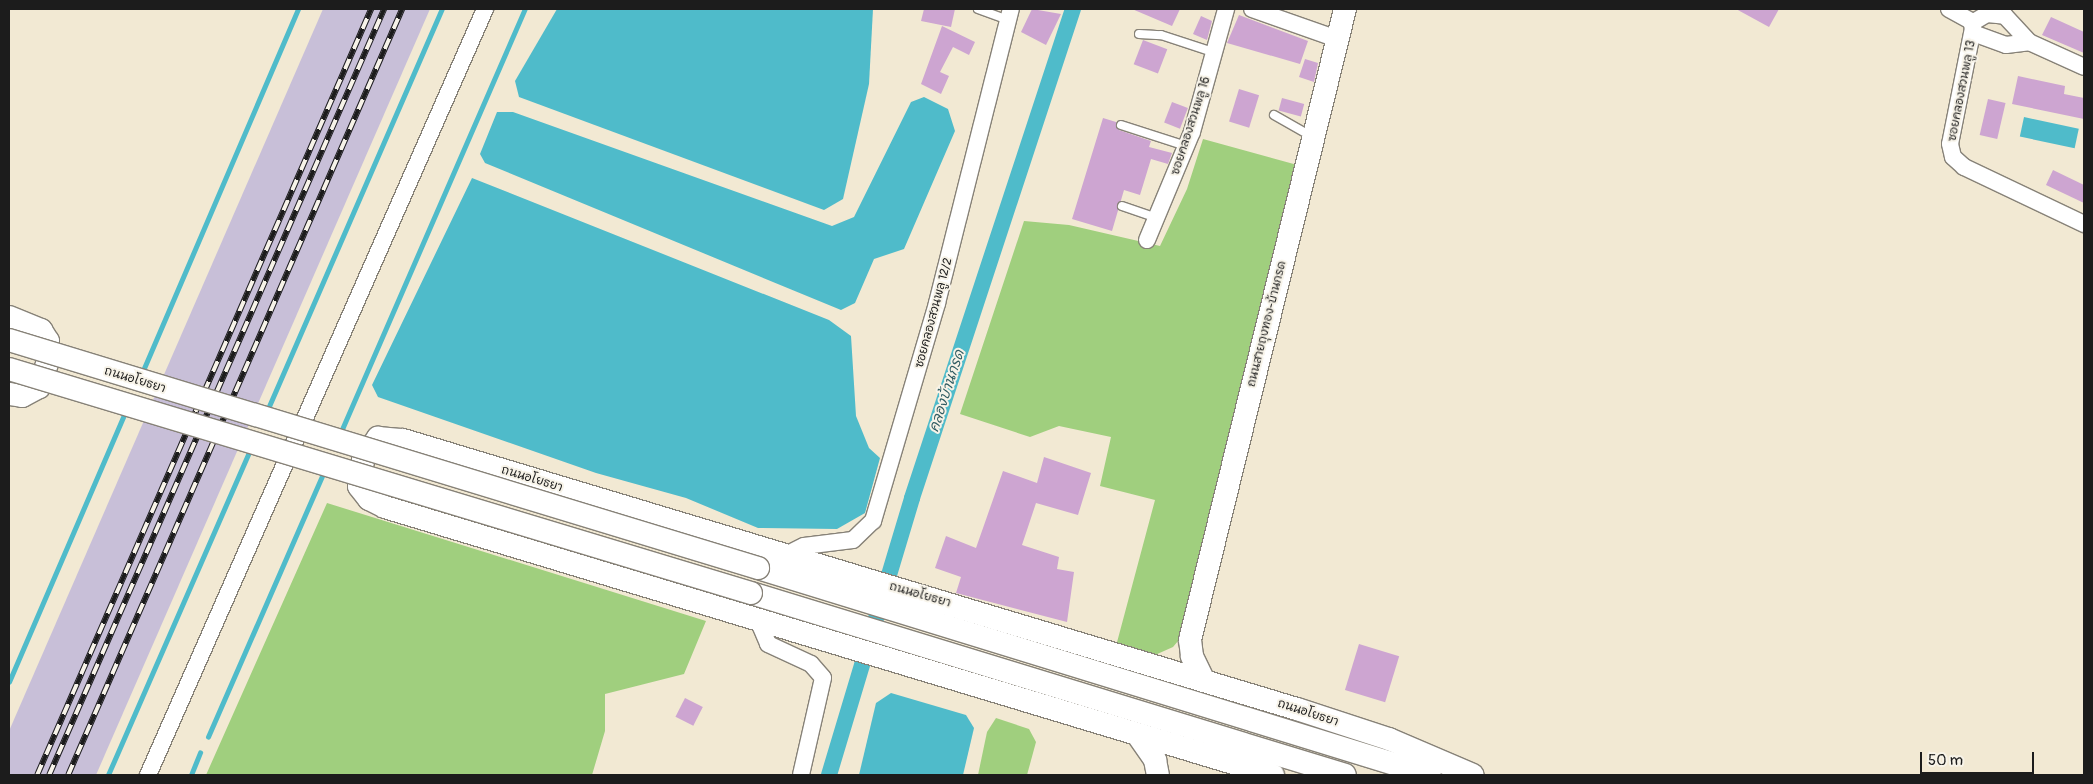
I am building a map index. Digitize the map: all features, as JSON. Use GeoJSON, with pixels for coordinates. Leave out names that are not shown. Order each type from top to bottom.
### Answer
{"type":"FeatureCollection","features":[{"type":"Feature","properties":{"kind":"street"},"geometry":{"type":"LineString","coordinates":[[148,775],[485,9]]}},
{"type":"Feature","properties":{"kind":"street","name":"ซอยคลองสวนพลู 16"},"geometry":{"type":"LineString","coordinates":[[1147,240],[1186,146],[1226,9]]}},
{"type":"Feature","properties":{"kind":"street"},"geometry":{"type":"LineString","coordinates":[[1252,9],[1337,39]]}},
{"type":"Feature","properties":{"kind":"street","name":"ถนนสายถุงทอง-บ้านกรด"},"geometry":{"type":"LineString","coordinates":[[1204,681],[1194,663],[1190,640],[1345,9]]}},
{"type":"Feature","properties":{"kind":"street"},"geometry":{"type":"LineString","coordinates":[[1950,9],[1973,21],[2006,45],[2029,42]]}},
{"type":"Feature","properties":{"kind":"street"},"geometry":{"type":"LineString","coordinates":[[1973,21],[1997,12],[2016,23],[2029,42],[2084,67]]}},
{"type":"Feature","properties":{"kind":"street","name":"ซอยคลองสวนพลู 12/2"},"geometry":{"type":"LineString","coordinates":[[786,555],[804,546],[853,540],[873,521],[937,303],[1009,14]]}},
{"type":"Feature","properties":{"kind":"street","name":"ซอยคลองสวนพลู 13"},"geometry":{"type":"LineString","coordinates":[[1973,21],[1950,144],[1953,158],[1964,167],[2084,224]]}},
{"type":"Feature","properties":{"kind":"street"},"geometry":{"type":"LineString","coordinates":[[9,317],[41,330],[48,341],[48,361],[39,387],[22,396],[9,394]]}},
{"type":"Feature","properties":{"kind":"street","name":"ถนนอโยธยา"},"geometry":{"type":"LineString","coordinates":[[9,340],[758,568],[852,587],[901,589],[1389,739],[1473,775]]}},
{"type":"Feature","properties":{"kind":"street"},"geometry":{"type":"LineString","coordinates":[[9,369],[1345,775]]}},
{"type":"Feature","properties":{"kind":"street","name":"ถนนอโยธยา"},"geometry":{"type":"LineString","coordinates":[[1273,775],[386,507],[369,499],[359,486],[367,450],[378,438],[403,440],[786,555],[852,587],[894,611],[1430,775]]}},
{"type":"Feature","properties":{"kind":"street"},"geometry":{"type":"LineString","coordinates":[[758,620],[768,644],[810,664],[823,678],[801,775]]}},
{"type":"Feature","properties":{"kind":"street"},"geometry":{"type":"LineString","coordinates":[[1155,666],[1175,656],[1190,640]]}},
{"type":"Feature","properties":{"kind":"street"},"geometry":{"type":"LineString","coordinates":[[1137,734],[1152,753],[1159,775]]}},
{"type":"Feature","properties":{"kind":"street"},"geometry":{"type":"LineString","coordinates":[[1159,775],[1168,764],[1197,752]]}},
{"type":"Feature","properties":{"kind":"lane"},"geometry":{"type":"LineString","coordinates":[[978,9],[1009,14]]}},
{"type":"Feature","properties":{"kind":"lane"},"geometry":{"type":"LineString","coordinates":[[1139,34],[1161,35],[1213,52]]}},
{"type":"Feature","properties":{"kind":"lane"},"geometry":{"type":"LineString","coordinates":[[1274,115],[1313,137]]}},
{"type":"Feature","properties":{"kind":"lane"},"geometry":{"type":"LineString","coordinates":[[1121,125],[1186,146]]}},
{"type":"Feature","properties":{"kind":"lane"},"geometry":{"type":"LineString","coordinates":[[1122,206],[1157,218]]}},
{"type":"Feature","properties":{"kind":"shaded area"},"geometry":{"type":"Polygon","coordinates":[[[323,9],[430,9],[96,775],[9,775],[9,731],[323,9]]]}},
{"type":"Feature","properties":{"kind":"green space"},"geometry":{"type":"Polygon","coordinates":[[[1203,139],[1301,166],[1183,635],[1173,647],[1155,655],[1116,646],[1155,500],[1100,486],[1111,437],[1059,426],[1030,437],[960,414],[1024,221],[1069,225],[1160,246],[1187,189],[1203,139]]]}},
{"type":"Feature","properties":{"kind":"green space"},"geometry":{"type":"Polygon","coordinates":[[[327,503],[706,621],[684,674],[605,694],[605,731],[592,775],[206,775],[327,503]]]}},
{"type":"Feature","properties":{"kind":"green space"},"geometry":{"type":"Polygon","coordinates":[[[996,718],[1029,729],[1036,742],[1027,775],[978,775],[987,732],[996,718]]]}},
{"type":"Feature","properties":{"kind":"water"},"geometry":{"type":"Polygon","coordinates":[[[557,9],[873,9],[869,84],[843,199],[824,210],[519,97],[515,81],[557,9]]]}},
{"type":"Feature","properties":{"kind":"water"},"geometry":{"type":"Polygon","coordinates":[[[924,97],[948,109],[955,131],[904,249],[874,259],[855,303],[841,310],[485,163],[480,154],[497,112],[513,112],[832,226],[854,217],[911,102],[924,97]]]}},
{"type":"Feature","properties":{"kind":"water"},"geometry":{"type":"Polygon","coordinates":[[[2024,117],[2079,129],[2075,148],[2020,137],[2024,117]]]}},
{"type":"Feature","properties":{"kind":"water"},"geometry":{"type":"Polygon","coordinates":[[[472,178],[829,320],[851,336],[856,416],[869,448],[880,458],[865,513],[837,529],[758,528],[686,498],[596,473],[378,397],[372,385],[472,178]]]}},
{"type":"Feature","properties":{"kind":"water"},"geometry":{"type":"Polygon","coordinates":[[[891,693],[966,715],[974,728],[963,775],[859,775],[876,703],[891,693]]]}},
{"type":"Feature","properties":{"kind":"building"},"geometry":{"type":"Polygon","coordinates":[[[924,9],[955,9],[951,27],[921,21],[924,9]]]}},
{"type":"Feature","properties":{"kind":"building"},"geometry":{"type":"Polygon","coordinates":[[[1032,9],[1061,14],[1046,45],[1021,32],[1032,9]]]}},
{"type":"Feature","properties":{"kind":"building"},"geometry":{"type":"Polygon","coordinates":[[[1132,9],[1180,9],[1172,26],[1132,9]]]}},
{"type":"Feature","properties":{"kind":"building"},"geometry":{"type":"Polygon","coordinates":[[[1736,9],[1779,9],[1769,27],[1736,9]]]}},
{"type":"Feature","properties":{"kind":"building"},"geometry":{"type":"Polygon","coordinates":[[[1239,15],[1308,41],[1300,64],[1227,43],[1239,15]]]}},
{"type":"Feature","properties":{"kind":"building"},"geometry":{"type":"Polygon","coordinates":[[[1201,16],[1212,21],[1207,40],[1193,34],[1201,16]]]}},
{"type":"Feature","properties":{"kind":"building"},"geometry":{"type":"Polygon","coordinates":[[[2051,17],[2084,32],[2084,53],[2042,35],[2051,17]]]}},
{"type":"Feature","properties":{"kind":"building"},"geometry":{"type":"Polygon","coordinates":[[[942,26],[975,42],[969,55],[953,47],[940,72],[949,76],[941,94],[921,84],[942,26]]]}},
{"type":"Feature","properties":{"kind":"building"},"geometry":{"type":"Polygon","coordinates":[[[1143,40],[1167,49],[1158,74],[1134,64],[1143,40]]]}},
{"type":"Feature","properties":{"kind":"building"},"geometry":{"type":"Polygon","coordinates":[[[1305,59],[1318,63],[1314,82],[1299,77],[1305,59]]]}},
{"type":"Feature","properties":{"kind":"building"},"geometry":{"type":"Polygon","coordinates":[[[2018,76],[2065,86],[2064,94],[2084,98],[2084,119],[2012,104],[2018,76]]]}},
{"type":"Feature","properties":{"kind":"building"},"geometry":{"type":"Polygon","coordinates":[[[1239,89],[1259,95],[1249,128],[1229,122],[1239,89]]]}},
{"type":"Feature","properties":{"kind":"building"},"geometry":{"type":"Polygon","coordinates":[[[1282,98],[1304,104],[1301,117],[1279,111],[1282,98]]]}},
{"type":"Feature","properties":{"kind":"building"},"geometry":{"type":"Polygon","coordinates":[[[1988,99],[2006,103],[1997,139],[1980,135],[1988,99]]]}},
{"type":"Feature","properties":{"kind":"building"},"geometry":{"type":"Polygon","coordinates":[[[1172,102],[1188,108],[1180,129],[1164,123],[1172,102]]]}},
{"type":"Feature","properties":{"kind":"building"},"geometry":{"type":"Polygon","coordinates":[[[1103,118],[1116,122],[1119,130],[1151,141],[1149,147],[1172,153],[1168,164],[1151,159],[1140,195],[1124,190],[1112,231],[1072,219],[1103,118]]]}},
{"type":"Feature","properties":{"kind":"building"},"geometry":{"type":"Polygon","coordinates":[[[2053,170],[2084,185],[2084,203],[2046,185],[2053,170]]]}},
{"type":"Feature","properties":{"kind":"building"},"geometry":{"type":"Polygon","coordinates":[[[1044,457],[1091,473],[1078,515],[1036,503],[1022,545],[1059,557],[1057,569],[1074,572],[1067,622],[956,593],[961,577],[935,568],[946,536],[976,548],[1003,471],[1037,483],[1044,457]]]}},
{"type":"Feature","properties":{"kind":"building"},"geometry":{"type":"Polygon","coordinates":[[[1359,644],[1399,656],[1385,702],[1345,690],[1359,644]]]}},
{"type":"Feature","properties":{"kind":"building"},"geometry":{"type":"Polygon","coordinates":[[[685,698],[703,707],[693,726],[675,717],[685,698]]]}},
{"type":"Feature","properties":{"kind":"waterway"},"geometry":{"type":"LineString","coordinates":[[142,373],[298,9]]}},
{"type":"Feature","properties":{"kind":"waterway"},"geometry":{"type":"LineString","coordinates":[[267,411],[442,9]]}},
{"type":"Feature","properties":{"kind":"waterway"},"geometry":{"type":"LineString","coordinates":[[340,434],[525,9]]}},
{"type":"Feature","properties":{"kind":"waterway","name":"คลองบ้านกรด"},"geometry":{"type":"LineString","coordinates":[[829,775],[912,498],[1073,9]]}},
{"type":"Feature","properties":{"kind":"waterway"},"geometry":{"type":"LineString","coordinates":[[9,682],[126,410]]}},
{"type":"Feature","properties":{"kind":"waterway"},"geometry":{"type":"LineString","coordinates":[[108,775],[251,448]]}},
{"type":"Feature","properties":{"kind":"waterway"},"geometry":{"type":"LineString","coordinates":[[208,737],[324,471]]}},
{"type":"Feature","properties":{"kind":"waterway"},"geometry":{"type":"LineString","coordinates":[[191,775],[200,753]]}},
{"type":"Feature","properties":{"kind":"railway"},"geometry":{"type":"LineString","coordinates":[[37,775],[371,9]]}},
{"type":"Feature","properties":{"kind":"railway"},"geometry":{"type":"LineString","coordinates":[[49,775],[384,9]]}},
{"type":"Feature","properties":{"kind":"railway"},"geometry":{"type":"LineString","coordinates":[[68,775],[402,9]]}}]}
